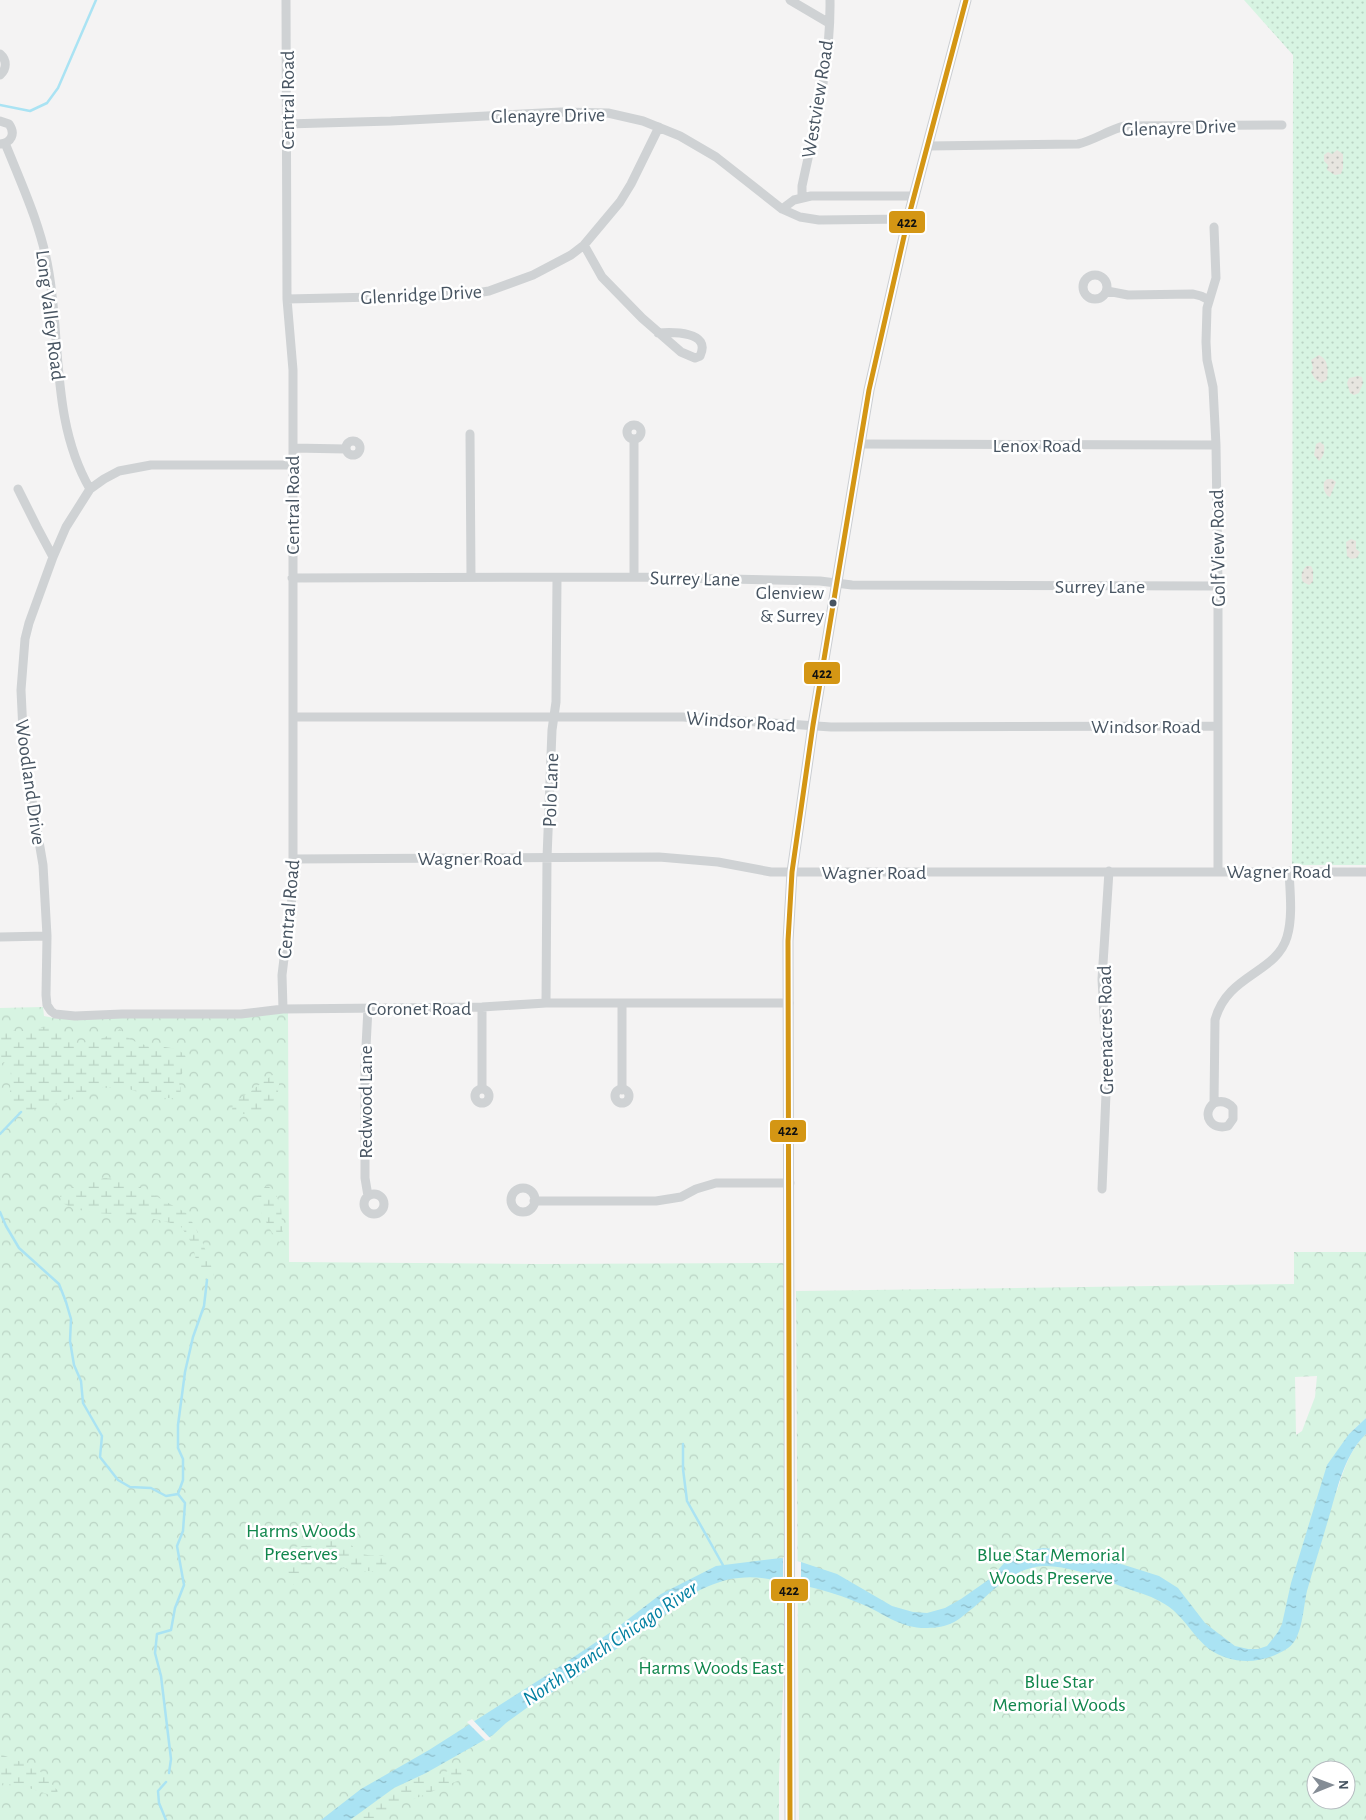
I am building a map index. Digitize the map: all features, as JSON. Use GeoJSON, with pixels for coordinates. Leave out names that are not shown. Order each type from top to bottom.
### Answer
{"type":"FeatureCollection","features":[{"type":"Feature","properties":{"kind":"main road"},"geometry":{"type":"LineString","coordinates":[[790,1820],[788,942],[792,872],[836,583],[859,444],[881,333],[908,219],[929,146],[966,0]]}},
{"type":"Feature","properties":{"kind":"street","name":"Central Road"},"geometry":{"type":"LineString","coordinates":[[283,1009],[282,975],[286,934],[291,916],[293,859],[293,370],[287,299],[286,0]]}},
{"type":"Feature","properties":{"kind":"street"},"geometry":{"type":"LineString","coordinates":[[790,0],[829,23]]}},
{"type":"Feature","properties":{"kind":"street","name":"Westview Road"},"geometry":{"type":"LineString","coordinates":[[802,197],[802,186],[825,74],[830,0]]}},
{"type":"Feature","properties":{"kind":"street"},"geometry":{"type":"LineString","coordinates":[[0,54],[5,60],[6,65],[0,75]]}},
{"type":"Feature","properties":{"kind":"street","name":"Glenayre Drive"},"geometry":{"type":"LineString","coordinates":[[287,124],[590,112],[627,116],[680,136],[716,157],[782,209],[800,217],[810,219],[908,219]]}},
{"type":"Feature","properties":{"kind":"street","name":"Long Valley Road"},"geometry":{"type":"LineString","coordinates":[[0,121],[10,124],[13,131],[11,138],[2,143],[30,208],[47,261],[64,415],[79,469],[90,490]]}},
{"type":"Feature","properties":{"kind":"street","name":"Glenayre Drive"},"geometry":{"type":"LineString","coordinates":[[929,146],[1078,144],[1125,126],[1282,125]]}},
{"type":"Feature","properties":{"kind":"street","name":"Glenridge Drive"},"geometry":{"type":"LineString","coordinates":[[287,299],[464,295],[489,291],[525,278],[572,255],[584,244],[620,202],[659,127]]}},
{"type":"Feature","properties":{"kind":"street"},"geometry":{"type":"LineString","coordinates":[[782,209],[787,203],[802,197],[915,196]]}},
{"type":"Feature","properties":{"kind":"street","name":"Golf View Road"},"geometry":{"type":"LineString","coordinates":[[1214,227],[1216,278],[1206,317],[1206,351],[1213,387],[1216,445],[1218,871]]}},
{"type":"Feature","properties":{"kind":"street"},"geometry":{"type":"LineString","coordinates":[[584,244],[608,283],[658,333]]}},
{"type":"Feature","properties":{"kind":"street"},"geometry":{"type":"LineString","coordinates":[[1107,291],[1128,295],[1193,294],[1209,300]]}},
{"type":"Feature","properties":{"kind":"street"},"geometry":{"type":"LineString","coordinates":[[470,434],[471,577]]}},
{"type":"Feature","properties":{"kind":"street"},"geometry":{"type":"LineString","coordinates":[[634,439],[634,577]]}},
{"type":"Feature","properties":{"kind":"street","name":"Lenox Road"},"geometry":{"type":"LineString","coordinates":[[859,444],[1216,445]]}},
{"type":"Feature","properties":{"kind":"street"},"geometry":{"type":"LineString","coordinates":[[293,448],[346,449]]}},
{"type":"Feature","properties":{"kind":"street","name":"Woodland Drive"},"geometry":{"type":"LineString","coordinates":[[51,1011],[46,995],[47,936],[43,866],[24,753],[21,690],[25,639],[53,557],[70,519],[90,490],[104,479],[119,471],[151,465],[292,465]]}},
{"type":"Feature","properties":{"kind":"street"},"geometry":{"type":"LineString","coordinates":[[18,489],[53,557]]}},
{"type":"Feature","properties":{"kind":"street","name":"Surrey Lane"},"geometry":{"type":"LineString","coordinates":[[292,578],[634,577],[820,581],[852,585],[1218,586]]}},
{"type":"Feature","properties":{"kind":"street","name":"Polo Lane"},"geometry":{"type":"LineString","coordinates":[[546,1003],[547,858],[552,730],[556,702],[557,578]]}},
{"type":"Feature","properties":{"kind":"street","name":"Windsor Road"},"geometry":{"type":"LineString","coordinates":[[293,717],[704,717],[831,727],[1218,726]]}},
{"type":"Feature","properties":{"kind":"street","name":"Wagner Road"},"geometry":{"type":"LineString","coordinates":[[293,859],[659,857],[718,862],[771,872],[1366,872]]}},
{"type":"Feature","properties":{"kind":"street","name":"Greenacres Road"},"geometry":{"type":"LineString","coordinates":[[1102,1189],[1107,1070],[1102,978],[1109,871]]}},
{"type":"Feature","properties":{"kind":"street"},"geometry":{"type":"LineString","coordinates":[[1214,1103],[1215,1020],[1218,1009],[1235,986],[1275,956],[1287,939],[1290,915],[1289,871]]}},
{"type":"Feature","properties":{"kind":"street"},"geometry":{"type":"LineString","coordinates":[[0,937],[47,936]]}},
{"type":"Feature","properties":{"kind":"street","name":"Coronet Road"},"geometry":{"type":"LineString","coordinates":[[51,1011],[55,1014],[75,1016],[241,1014],[283,1009],[482,1007],[546,1003],[789,1003]]}},
{"type":"Feature","properties":{"kind":"street"},"geometry":{"type":"LineString","coordinates":[[622,1003],[622,1090]]}},
{"type":"Feature","properties":{"kind":"street"},"geometry":{"type":"LineString","coordinates":[[482,1007],[482,1088]]}},
{"type":"Feature","properties":{"kind":"street","name":"Redwood Lane"},"geometry":{"type":"LineString","coordinates":[[368,1008],[365,1066],[365,1178],[368,1196]]}},
{"type":"Feature","properties":{"kind":"street"},"geometry":{"type":"LineString","coordinates":[[534,1201],[656,1201],[681,1197],[696,1189],[716,1183],[790,1183]]}},
{"type":"Feature","properties":{"kind":"green space"},"geometry":{"type":"Polygon","coordinates":[[[1244,0],[1366,0],[1366,865],[1292,865],[1293,55],[1244,0]]]}},
{"type":"Feature","properties":{"kind":"green space","name":"Harms Woods Preserves"},"geometry":{"type":"Polygon","coordinates":[[[43,1007],[44,1016],[59,1019],[288,1012],[289,1262],[785,1263],[785,1650],[779,1774],[779,1820],[0,1820],[0,1008],[43,1007]]]}},
{"type":"Feature","properties":{"kind":"green space"},"geometry":{"type":"Polygon","coordinates":[[[0,1022],[17,1032],[52,1026],[64,1039],[75,1043],[96,1040],[120,1029],[131,1040],[153,1048],[177,1049],[185,1055],[187,1064],[178,1081],[181,1088],[180,1098],[165,1098],[123,1087],[100,1088],[80,1094],[58,1104],[19,1113],[11,1099],[10,1070],[4,1062],[0,1064],[0,1022]]]}},
{"type":"Feature","properties":{"kind":"green space"},"geometry":{"type":"Polygon","coordinates":[[[272,1075],[279,1077],[277,1095],[272,1103],[258,1116],[238,1113],[232,1110],[233,1103],[272,1075]]]}},
{"type":"Feature","properties":{"kind":"green space"},"geometry":{"type":"Polygon","coordinates":[[[104,1178],[127,1180],[188,1214],[202,1241],[214,1273],[213,1281],[209,1282],[201,1277],[191,1242],[180,1225],[137,1216],[88,1212],[62,1203],[60,1196],[68,1189],[104,1178]]]}},
{"type":"Feature","properties":{"kind":"green space"},"geometry":{"type":"Polygon","coordinates":[[[267,1186],[274,1190],[281,1207],[283,1239],[279,1242],[255,1201],[259,1191],[267,1186]]]}},
{"type":"Feature","properties":{"kind":"green space","name":"Blue Star Memorial Woods Preserve"},"geometry":{"type":"Polygon","coordinates":[[[1294,1252],[1366,1252],[1366,1418],[1349,1434],[1336,1494],[1351,1454],[1366,1434],[1366,1820],[799,1820],[796,1291],[1294,1284],[1294,1252]],[[1317,1376],[1295,1377],[1296,1435],[1302,1431],[1315,1397],[1317,1376]]]}},
{"type":"Feature","properties":{"kind":"green space"},"geometry":{"type":"Polygon","coordinates":[[[334,1532],[346,1536],[354,1548],[362,1553],[389,1558],[389,1567],[377,1571],[362,1571],[321,1564],[310,1570],[291,1587],[286,1567],[292,1547],[316,1545],[334,1532]]]}},
{"type":"Feature","properties":{"kind":"green space"},"geometry":{"type":"Polygon","coordinates":[[[0,1754],[37,1768],[58,1791],[53,1796],[23,1786],[0,1783],[0,1754]]]}},
{"type":"Feature","properties":{"kind":"green space"},"geometry":{"type":"Polygon","coordinates":[[[465,1767],[468,1772],[462,1779],[402,1804],[378,1820],[350,1820],[394,1788],[422,1775],[435,1776],[453,1769],[465,1767]]]}},
{"type":"Feature","properties":{"kind":"sand"},"geometry":{"type":"Polygon","coordinates":[[[1337,150],[1343,154],[1343,168],[1341,174],[1335,175],[1327,170],[1328,165],[1324,161],[1324,155],[1328,152],[1332,154],[1337,150]]]}},
{"type":"Feature","properties":{"kind":"sand"},"geometry":{"type":"Polygon","coordinates":[[[1319,355],[1325,360],[1328,369],[1327,380],[1321,383],[1315,379],[1311,372],[1313,368],[1311,360],[1319,355]]]}},
{"type":"Feature","properties":{"kind":"sand"},"geometry":{"type":"Polygon","coordinates":[[[1362,377],[1363,383],[1359,393],[1354,395],[1350,393],[1347,383],[1349,378],[1362,377]]]}},
{"type":"Feature","properties":{"kind":"sand"},"geometry":{"type":"Polygon","coordinates":[[[1320,442],[1324,445],[1324,449],[1319,461],[1314,455],[1316,444],[1320,442]]]}},
{"type":"Feature","properties":{"kind":"sand"},"geometry":{"type":"Polygon","coordinates":[[[1327,479],[1332,479],[1336,482],[1330,497],[1326,495],[1324,488],[1324,482],[1327,479]]]}},
{"type":"Feature","properties":{"kind":"sand"},"geometry":{"type":"Polygon","coordinates":[[[1351,539],[1356,541],[1356,549],[1360,552],[1357,558],[1351,559],[1347,556],[1346,542],[1351,539]]]}},
{"type":"Feature","properties":{"kind":"sand"},"geometry":{"type":"Polygon","coordinates":[[[1307,566],[1311,566],[1313,570],[1313,582],[1309,585],[1303,582],[1302,578],[1303,571],[1307,566]]]}},
{"type":"Feature","properties":{"kind":"water","name":"North Branch Chicago River"},"geometry":{"type":"Polygon","coordinates":[[[1366,1418],[1366,1434],[1358,1443],[1345,1465],[1337,1490],[1307,1591],[1300,1630],[1288,1648],[1269,1657],[1248,1661],[1228,1658],[1218,1654],[1204,1645],[1178,1614],[1160,1601],[1091,1575],[1056,1567],[1033,1567],[1023,1570],[997,1587],[958,1620],[951,1624],[931,1628],[905,1625],[853,1600],[809,1587],[762,1578],[733,1579],[698,1591],[577,1677],[528,1707],[493,1735],[426,1773],[394,1788],[350,1820],[321,1820],[361,1789],[429,1750],[547,1675],[614,1630],[661,1594],[716,1566],[781,1558],[801,1562],[837,1574],[892,1606],[913,1612],[927,1613],[945,1608],[961,1599],[991,1578],[1005,1562],[1021,1552],[1043,1548],[1069,1550],[1099,1557],[1159,1576],[1178,1588],[1205,1623],[1235,1646],[1258,1649],[1267,1646],[1282,1624],[1291,1583],[1327,1465],[1349,1434],[1366,1418]]]}},
{"type":"Feature","properties":{"kind":"pier"},"geometry":{"type":"Polygon","coordinates":[[[783,1557],[801,1562],[801,1587],[783,1584],[783,1557]]]}},
{"type":"Feature","properties":{"kind":"pier"},"geometry":{"type":"Polygon","coordinates":[[[472,1719],[491,1739],[486,1741],[467,1722],[472,1719]]]}},
{"type":"Feature","properties":{"kind":"waterway"},"geometry":{"type":"LineString","coordinates":[[0,105],[30,111],[47,103],[58,88],[96,0]]}},
{"type":"Feature","properties":{"kind":"waterway"},"geometry":{"type":"LineString","coordinates":[[0,1134],[21,1112]]}},
{"type":"Feature","properties":{"kind":"waterway"},"geometry":{"type":"LineString","coordinates":[[0,1212],[19,1248],[59,1284],[71,1319],[70,1341],[74,1365],[81,1381],[83,1403],[102,1436],[100,1457],[118,1480],[130,1487],[151,1488],[166,1496],[178,1494],[185,1503],[183,1531],[177,1546],[184,1585],[175,1608],[171,1630],[157,1634],[155,1653],[161,1676],[171,1759],[169,1773]]}},
{"type":"Feature","properties":{"kind":"waterway"},"geometry":{"type":"LineString","coordinates":[[178,1494],[183,1480],[183,1459],[178,1448],[178,1425],[185,1372],[193,1337],[204,1306],[207,1280]]}},
{"type":"Feature","properties":{"kind":"waterway"},"geometry":{"type":"LineString","coordinates":[[683,1444],[683,1469],[687,1501],[724,1567]]}},
{"type":"Feature","properties":{"kind":"waterway"},"geometry":{"type":"LineString","coordinates":[[166,1782],[158,1791],[159,1803],[166,1820]]}},
{"type":"Feature","properties":{"kind":"transit line","name":"422"},"geometry":{"type":"LineString","coordinates":[[790,1820],[788,941],[792,872],[813,725],[869,390],[908,219],[966,0]]}},
{"type":"Feature","properties":{"kind":"place","name":"Glenview & Surrey"},"geometry":{"type":"Point","coordinates":[833,603]}},
{"type":"Feature","properties":{"kind":"park label","name":"Harms Woods East"},"geometry":{"type":"Point","coordinates":[711,1667]}},
{"type":"Feature","properties":{"kind":"park label","name":"Blue Star Memorial Woods"},"geometry":{"type":"Point","coordinates":[1059,1692]}}]}
